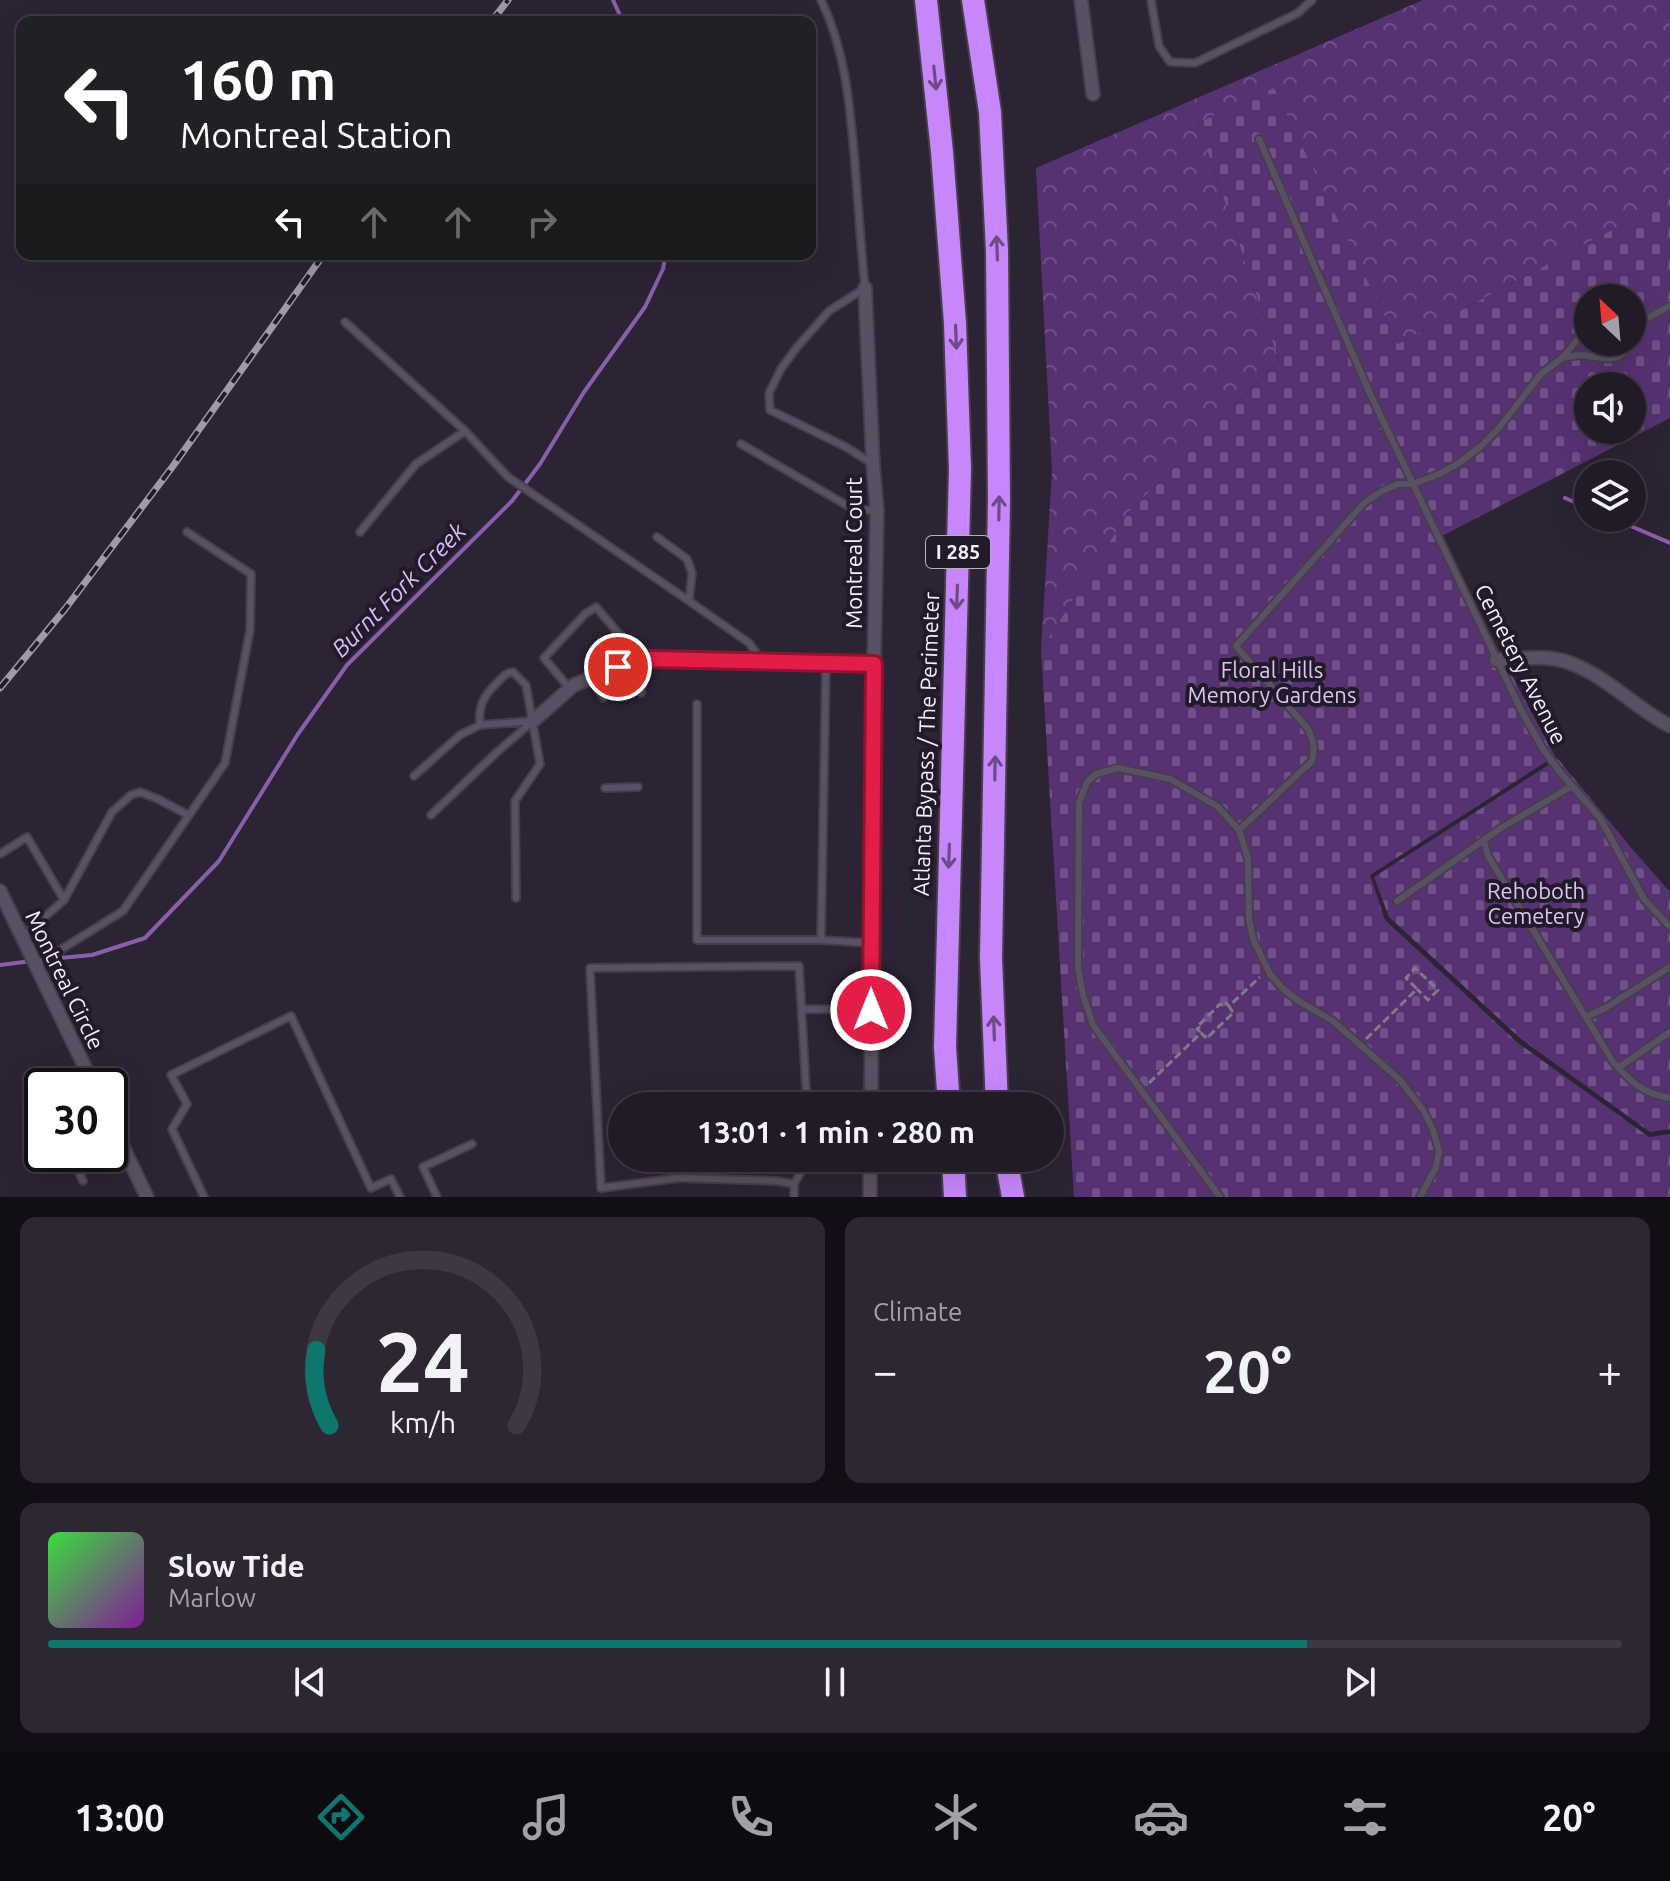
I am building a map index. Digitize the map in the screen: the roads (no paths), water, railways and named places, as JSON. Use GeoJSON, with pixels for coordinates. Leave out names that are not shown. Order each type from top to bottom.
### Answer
{"type":"FeatureCollection","features":[{"type":"Feature","properties":{"kind":"highway","name":"Atlanta Bypass / The Perimeter"},"geometry":{"type":"LineString","coordinates":[[926,0],[953,292],[960,469],[945,1047],[948,1092]]}},
{"type":"Feature","properties":{"kind":"highway","name":"I 285"},"geometry":{"type":"LineString","coordinates":[[973,0],[990,112],[997,251],[999,500],[991,958],[996,1092]]}},
{"type":"Feature","properties":{"kind":"highway"},"geometry":{"type":"LineString","coordinates":[[954,1172],[955,1197]]}},
{"type":"Feature","properties":{"kind":"highway"},"geometry":{"type":"LineString","coordinates":[[998,1172],[999,1197]]}},
{"type":"Feature","properties":{"kind":"highway"},"geometry":{"type":"LineString","coordinates":[[1009,1172],[1013,1197]]}},
{"type":"Feature","properties":{"kind":"street"},"geometry":{"type":"LineString","coordinates":[[1081,0],[1093,94]]}},
{"type":"Feature","properties":{"kind":"street","name":"Montreal Court"},"geometry":{"type":"LineString","coordinates":[[865,288],[877,510],[871,1092]]}},
{"type":"Feature","properties":{"kind":"street"},"geometry":{"type":"LineString","coordinates":[[1496,660],[1542,658],[1568,662],[1602,679],[1670,726]]}},
{"type":"Feature","properties":{"kind":"street"},"geometry":{"type":"LineString","coordinates":[[533,721],[574,685],[618,667],[651,659],[874,664]]}},
{"type":"Feature","properties":{"kind":"street","name":"Montreal Circle"},"geometry":{"type":"LineString","coordinates":[[0,891],[85,1068]]}},
{"type":"Feature","properties":{"kind":"street"},"geometry":{"type":"LineString","coordinates":[[128,1157],[147,1197]]}},
{"type":"Feature","properties":{"kind":"street"},"geometry":{"type":"LineString","coordinates":[[870,1172],[870,1197]]}},
{"type":"Feature","properties":{"kind":"lane"},"geometry":{"type":"LineString","coordinates":[[821,0],[842,56],[851,119],[865,288],[829,311],[797,347],[769,393],[770,410],[846,447],[873,464]]}},
{"type":"Feature","properties":{"kind":"lane"},"geometry":{"type":"LineString","coordinates":[[1151,0],[1159,46],[1170,62],[1195,63],[1298,13],[1312,0]]}},
{"type":"Feature","properties":{"kind":"lane","name":"Cemetery Avenue"},"geometry":{"type":"LineString","coordinates":[[1259,139],[1366,384],[1496,660],[1543,749],[1600,818],[1644,899],[1670,927]]}},
{"type":"Feature","properties":{"kind":"lane"},"geometry":{"type":"LineString","coordinates":[[1646,319],[1670,306]]}},
{"type":"Feature","properties":{"kind":"lane"},"geometry":{"type":"LineString","coordinates":[[345,322],[465,431],[512,480],[749,643],[762,661]]}},
{"type":"Feature","properties":{"kind":"lane"},"geometry":{"type":"LineString","coordinates":[[1239,830],[1312,761],[1315,750],[1308,729],[1236,646],[1364,503],[1398,484],[1413,484],[1459,463],[1498,429],[1541,374],[1562,358],[1574,344]]}},
{"type":"Feature","properties":{"kind":"lane"},"geometry":{"type":"LineString","coordinates":[[1562,358],[1575,356]]}},
{"type":"Feature","properties":{"kind":"lane"},"geometry":{"type":"LineString","coordinates":[[1585,356],[1602,360],[1618,356]]}},
{"type":"Feature","properties":{"kind":"lane"},"geometry":{"type":"LineString","coordinates":[[360,532],[416,464],[465,431]]}},
{"type":"Feature","properties":{"kind":"lane"},"geometry":{"type":"LineString","coordinates":[[741,444],[855,510],[877,510]]}},
{"type":"Feature","properties":{"kind":"lane"},"geometry":{"type":"LineString","coordinates":[[36,965],[123,911],[225,763],[250,630],[251,574],[187,532]]}},
{"type":"Feature","properties":{"kind":"lane"},"geometry":{"type":"LineString","coordinates":[[657,537],[687,559],[692,573],[689,601]]}},
{"type":"Feature","properties":{"kind":"lane"},"geometry":{"type":"LineString","coordinates":[[570,689],[544,658],[585,614],[596,607],[642,661],[641,693]]}},
{"type":"Feature","properties":{"kind":"lane"},"geometry":{"type":"LineString","coordinates":[[821,940],[826,662]]}},
{"type":"Feature","properties":{"kind":"lane"},"geometry":{"type":"LineString","coordinates":[[480,725],[484,696],[507,673],[513,672],[526,685],[540,764],[515,801],[516,898]]}},
{"type":"Feature","properties":{"kind":"lane"},"geometry":{"type":"LineString","coordinates":[[591,678],[604,698]]}},
{"type":"Feature","properties":{"kind":"lane"},"geometry":{"type":"LineString","coordinates":[[697,704],[697,940],[872,943]]}},
{"type":"Feature","properties":{"kind":"lane"},"geometry":{"type":"LineString","coordinates":[[414,776],[460,735],[480,725],[533,721]]}},
{"type":"Feature","properties":{"kind":"lane"},"geometry":{"type":"LineString","coordinates":[[431,815],[533,721]]}},
{"type":"Feature","properties":{"kind":"lane"},"geometry":{"type":"LineString","coordinates":[[1220,1197],[1093,1025],[1083,995],[1078,968],[1079,803],[1087,782],[1096,774],[1118,768],[1170,779],[1217,806],[1239,830],[1248,859],[1249,919],[1253,939],[1268,970],[1283,989],[1333,1021],[1400,1080],[1423,1110],[1433,1130],[1439,1151],[1436,1167],[1420,1197]]}},
{"type":"Feature","properties":{"kind":"lane"},"geometry":{"type":"LineString","coordinates":[[1397,901],[1501,828],[1572,786]]}},
{"type":"Feature","properties":{"kind":"lane"},"geometry":{"type":"LineString","coordinates":[[605,788],[638,787]]}},
{"type":"Feature","properties":{"kind":"lane"},"geometry":{"type":"LineString","coordinates":[[22,937],[64,900],[112,812],[131,795],[140,792],[188,815]]}},
{"type":"Feature","properties":{"kind":"lane"},"geometry":{"type":"LineString","coordinates":[[0,854],[27,837],[64,900]]}},
{"type":"Feature","properties":{"kind":"lane"},"geometry":{"type":"LineString","coordinates":[[1484,842],[1488,856],[1618,1068],[1649,1094],[1670,1098]]}},
{"type":"Feature","properties":{"kind":"lane"},"geometry":{"type":"LineString","coordinates":[[794,1184],[678,1178],[601,1188],[590,968],[799,966],[806,1092]]}},
{"type":"Feature","properties":{"kind":"lane"},"geometry":{"type":"LineString","coordinates":[[1586,1017],[1670,967]]}},
{"type":"Feature","properties":{"kind":"lane"},"geometry":{"type":"LineString","coordinates":[[802,1009],[871,1010]]}},
{"type":"Feature","properties":{"kind":"lane"},"geometry":{"type":"LineString","coordinates":[[204,1197],[172,1129],[187,1104],[171,1075],[291,1016],[371,1188],[391,1179],[400,1197]]}},
{"type":"Feature","properties":{"kind":"lane"},"geometry":{"type":"LineString","coordinates":[[1618,1068],[1670,1032]]}},
{"type":"Feature","properties":{"kind":"lane"},"geometry":{"type":"LineString","coordinates":[[437,1197],[423,1167],[472,1144]]}},
{"type":"Feature","properties":{"kind":"lane"},"geometry":{"type":"LineString","coordinates":[[79,1172],[83,1181]]}},
{"type":"Feature","properties":{"kind":"lane"},"geometry":{"type":"LineString","coordinates":[[794,1197],[794,1184],[801,1172]]}},
{"type":"Feature","properties":{"kind":"waterway","name":"Burnt Fork Creek"},"geometry":{"type":"LineString","coordinates":[[613,0],[620,16]]}},
{"type":"Feature","properties":{"kind":"waterway","name":"Burnt Fork Creek"},"geometry":{"type":"LineString","coordinates":[[49,959],[92,955],[145,938],[219,861],[298,734],[347,665],[512,501],[540,464],[584,392],[645,307],[665,260]]}},
{"type":"Feature","properties":{"kind":"waterway"},"geometry":{"type":"LineString","coordinates":[[1565,498],[1574,502]]}},
{"type":"Feature","properties":{"kind":"waterway"},"geometry":{"type":"LineString","coordinates":[[1644,532],[1670,543]]}},
{"type":"Feature","properties":{"kind":"waterway","name":"Burnt Fork Creek"},"geometry":{"type":"LineString","coordinates":[[0,965],[32,961]]}},
{"type":"Feature","properties":{"kind":"railway"},"geometry":{"type":"LineString","coordinates":[[496,16],[508,0]]}},
{"type":"Feature","properties":{"kind":"railway"},"geometry":{"type":"LineString","coordinates":[[0,688],[65,609],[173,466],[320,260]]}},
{"type":"Feature","properties":{"kind":"park label","name":"Floral Hills Memory Gardens"},"geometry":{"type":"Point","coordinates":[1272,682]}},
{"type":"Feature","properties":{"kind":"park label","name":"Rehoboth Cemetery"},"geometry":{"type":"Point","coordinates":[1536,904]}}]}
